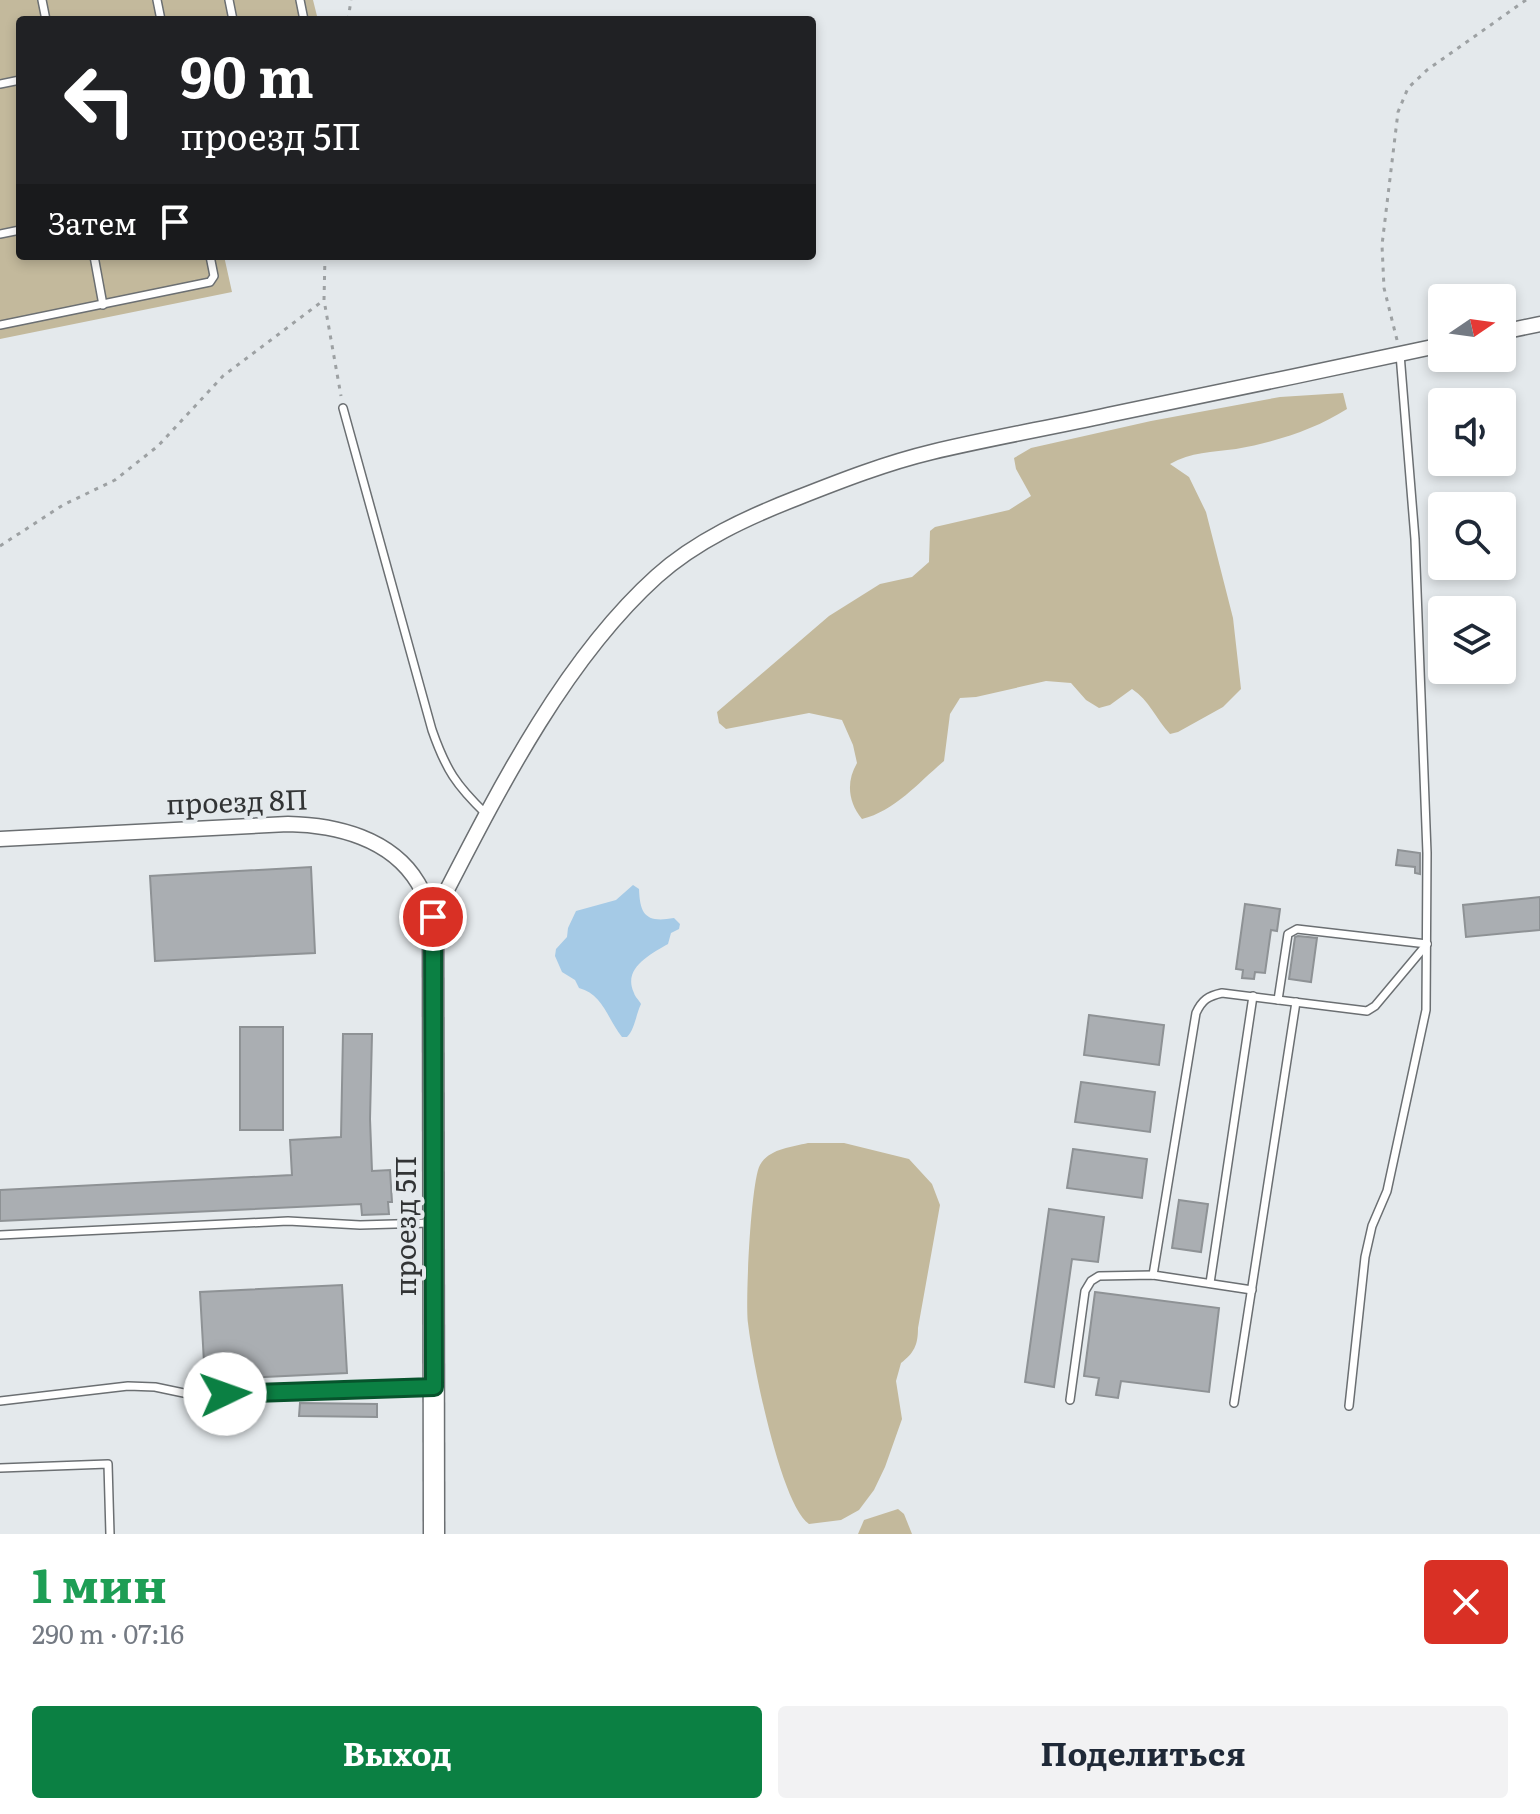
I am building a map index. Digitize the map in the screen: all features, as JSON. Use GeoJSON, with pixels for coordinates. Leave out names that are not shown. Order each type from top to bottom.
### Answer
{"type":"FeatureCollection","features":[{"type":"Feature","properties":{"kind":"street"},"geometry":{"type":"LineString","coordinates":[[1516,329],[1540,324]]}},
{"type":"Feature","properties":{"kind":"street"},"geometry":{"type":"LineString","coordinates":[[433,917],[486,814],[532,735],[573,674],[616,619],[657,576],[696,547],[755,514],[835,483],[929,453],[1428,348]]}},
{"type":"Feature","properties":{"kind":"street","name":"проезд 8П"},"geometry":{"type":"LineString","coordinates":[[0,839],[320,824],[353,832],[401,862],[418,882],[433,917]]}},
{"type":"Feature","properties":{"kind":"street","name":"проезд 5П"},"geometry":{"type":"LineString","coordinates":[[433,917],[434,1534]]}},
{"type":"Feature","properties":{"kind":"lane"},"geometry":{"type":"LineString","coordinates":[[95,260],[103,305]]}},
{"type":"Feature","properties":{"kind":"lane"},"geometry":{"type":"LineString","coordinates":[[0,325],[210,282],[214,276],[211,260]]}},
{"type":"Feature","properties":{"kind":"lane"},"geometry":{"type":"LineString","coordinates":[[1349,1406],[1365,1257],[1372,1226],[1387,1191],[1426,1010],[1427,853],[1415,539],[1400,354]]}},
{"type":"Feature","properties":{"kind":"lane"},"geometry":{"type":"LineString","coordinates":[[343,408],[432,730],[444,763],[459,788],[486,814]]}},
{"type":"Feature","properties":{"kind":"lane"},"geometry":{"type":"LineString","coordinates":[[1278,1000],[1288,934],[1297,929],[1427,944]]}},
{"type":"Feature","properties":{"kind":"lane"},"geometry":{"type":"LineString","coordinates":[[1153,1275],[1196,1013],[1201,1002],[1210,995],[1222,993],[1367,1011],[1375,1006],[1427,944]]}},
{"type":"Feature","properties":{"kind":"lane"},"geometry":{"type":"LineString","coordinates":[[1210,1283],[1253,996]]}},
{"type":"Feature","properties":{"kind":"lane"},"geometry":{"type":"LineString","coordinates":[[1234,1403],[1296,1002]]}},
{"type":"Feature","properties":{"kind":"lane"},"geometry":{"type":"LineString","coordinates":[[0,1235],[288,1221],[360,1225],[434,1223]]}},
{"type":"Feature","properties":{"kind":"lane"},"geometry":{"type":"LineString","coordinates":[[1070,1400],[1085,1291],[1091,1281],[1099,1276],[1153,1275],[1252,1290]]}},
{"type":"Feature","properties":{"kind":"lane"},"geometry":{"type":"LineString","coordinates":[[0,1401],[128,1386],[155,1387],[198,1396],[434,1387]]}},
{"type":"Feature","properties":{"kind":"lane"},"geometry":{"type":"LineString","coordinates":[[0,1468],[108,1464],[110,1534]]}},
{"type":"Feature","properties":{"kind":"path"},"geometry":{"type":"LineString","coordinates":[[1400,354],[1384,288],[1382,245],[1398,112],[1408,88],[1427,70],[1526,0]]}},
{"type":"Feature","properties":{"kind":"path"},"geometry":{"type":"LineString","coordinates":[[325,260],[324,300],[343,408]]}},
{"type":"Feature","properties":{"kind":"path"},"geometry":{"type":"LineString","coordinates":[[0,546],[63,505],[115,480],[158,446],[223,376],[324,300]]}},
{"type":"Feature","properties":{"kind":"shaded area"},"geometry":{"type":"Polygon","coordinates":[[[0,0],[313,0],[317,16],[16,16],[16,260],[225,260],[232,292],[0,339],[0,0]]]}},
{"type":"Feature","properties":{"kind":"shaded area"},"geometry":{"type":"Polygon","coordinates":[[[1343,393],[1347,409],[1308,429],[1251,446],[1194,455],[1170,464],[1189,477],[1206,512],[1233,618],[1241,689],[1223,707],[1178,732],[1170,734],[1132,689],[1110,705],[1099,708],[1086,700],[1071,683],[1046,681],[960,698],[950,714],[944,761],[896,803],[862,819],[851,799],[851,777],[857,763],[842,720],[809,713],[726,729],[719,723],[717,712],[829,616],[880,584],[912,577],[929,562],[930,531],[935,527],[1009,510],[1031,496],[1016,469],[1014,458],[1031,448],[1280,397],[1343,393]]]}},
{"type":"Feature","properties":{"kind":"shaded area"},"geometry":{"type":"Polygon","coordinates":[[[808,1143],[844,1143],[909,1159],[932,1184],[940,1205],[916,1344],[901,1363],[896,1381],[902,1419],[885,1467],[874,1490],[859,1510],[841,1520],[809,1524],[788,1490],[778,1462],[755,1367],[747,1311],[751,1216],[760,1165],[775,1152],[808,1143]]]}},
{"type":"Feature","properties":{"kind":"shaded area"},"geometry":{"type":"Polygon","coordinates":[[[898,1509],[904,1514],[912,1534],[858,1534],[864,1520],[898,1509]]]}},
{"type":"Feature","properties":{"kind":"water"},"geometry":{"type":"Polygon","coordinates":[[[633,885],[639,889],[646,915],[657,919],[674,918],[680,924],[679,929],[671,933],[668,944],[635,969],[631,984],[641,1004],[630,1034],[622,1037],[594,996],[579,988],[575,980],[562,972],[555,956],[556,949],[567,937],[576,911],[616,900],[633,885]]]}},
{"type":"Feature","properties":{"kind":"building"},"geometry":{"type":"Polygon","coordinates":[[[1398,850],[1420,853],[1420,874],[1415,873],[1415,867],[1396,865],[1398,850]]]}},
{"type":"Feature","properties":{"kind":"building"},"geometry":{"type":"Polygon","coordinates":[[[311,867],[315,953],[155,961],[150,876],[311,867]]]}},
{"type":"Feature","properties":{"kind":"building"},"geometry":{"type":"Polygon","coordinates":[[[1540,897],[1540,930],[1466,937],[1463,905],[1540,897]]]}},
{"type":"Feature","properties":{"kind":"building"},"geometry":{"type":"Polygon","coordinates":[[[1245,904],[1280,909],[1277,931],[1271,930],[1265,973],[1255,972],[1254,979],[1242,978],[1243,970],[1236,969],[1245,904]]]}},
{"type":"Feature","properties":{"kind":"building"},"geometry":{"type":"Polygon","coordinates":[[[1295,937],[1317,938],[1311,982],[1289,979],[1295,937]]]}},
{"type":"Feature","properties":{"kind":"building"},"geometry":{"type":"Polygon","coordinates":[[[1089,1015],[1164,1025],[1159,1065],[1084,1055],[1089,1015]]]}},
{"type":"Feature","properties":{"kind":"building"},"geometry":{"type":"Polygon","coordinates":[[[240,1027],[283,1027],[283,1130],[240,1130],[240,1027]]]}},
{"type":"Feature","properties":{"kind":"building"},"geometry":{"type":"Polygon","coordinates":[[[343,1034],[372,1034],[372,1171],[390,1170],[392,1202],[388,1202],[389,1214],[362,1215],[361,1204],[0,1221],[0,1190],[292,1175],[290,1140],[341,1137],[343,1034]]]}},
{"type":"Feature","properties":{"kind":"building"},"geometry":{"type":"Polygon","coordinates":[[[1081,1082],[1155,1092],[1150,1132],[1075,1122],[1081,1082]]]}},
{"type":"Feature","properties":{"kind":"building"},"geometry":{"type":"Polygon","coordinates":[[[1073,1149],[1147,1159],[1142,1198],[1067,1188],[1073,1149]]]}},
{"type":"Feature","properties":{"kind":"building"},"geometry":{"type":"Polygon","coordinates":[[[1179,1200],[1208,1204],[1201,1252],[1172,1248],[1179,1200]]]}},
{"type":"Feature","properties":{"kind":"building"},"geometry":{"type":"Polygon","coordinates":[[[1049,1209],[1104,1217],[1098,1262],[1072,1259],[1054,1387],[1025,1382],[1049,1209]]]}},
{"type":"Feature","properties":{"kind":"building"},"geometry":{"type":"Polygon","coordinates":[[[342,1285],[347,1373],[205,1380],[200,1292],[342,1285]]]}},
{"type":"Feature","properties":{"kind":"building"},"geometry":{"type":"Polygon","coordinates":[[[1095,1292],[1219,1308],[1209,1392],[1121,1381],[1118,1398],[1096,1395],[1099,1378],[1084,1376],[1095,1292]]]}},
{"type":"Feature","properties":{"kind":"building"},"geometry":{"type":"Polygon","coordinates":[[[300,1403],[377,1404],[377,1417],[299,1416],[300,1403]]]}},
{"type":"Feature","properties":{"kind":"route"},"geometry":{"type":"LineString","coordinates":[[225,1394],[434,1387],[433,917]]}}]}
